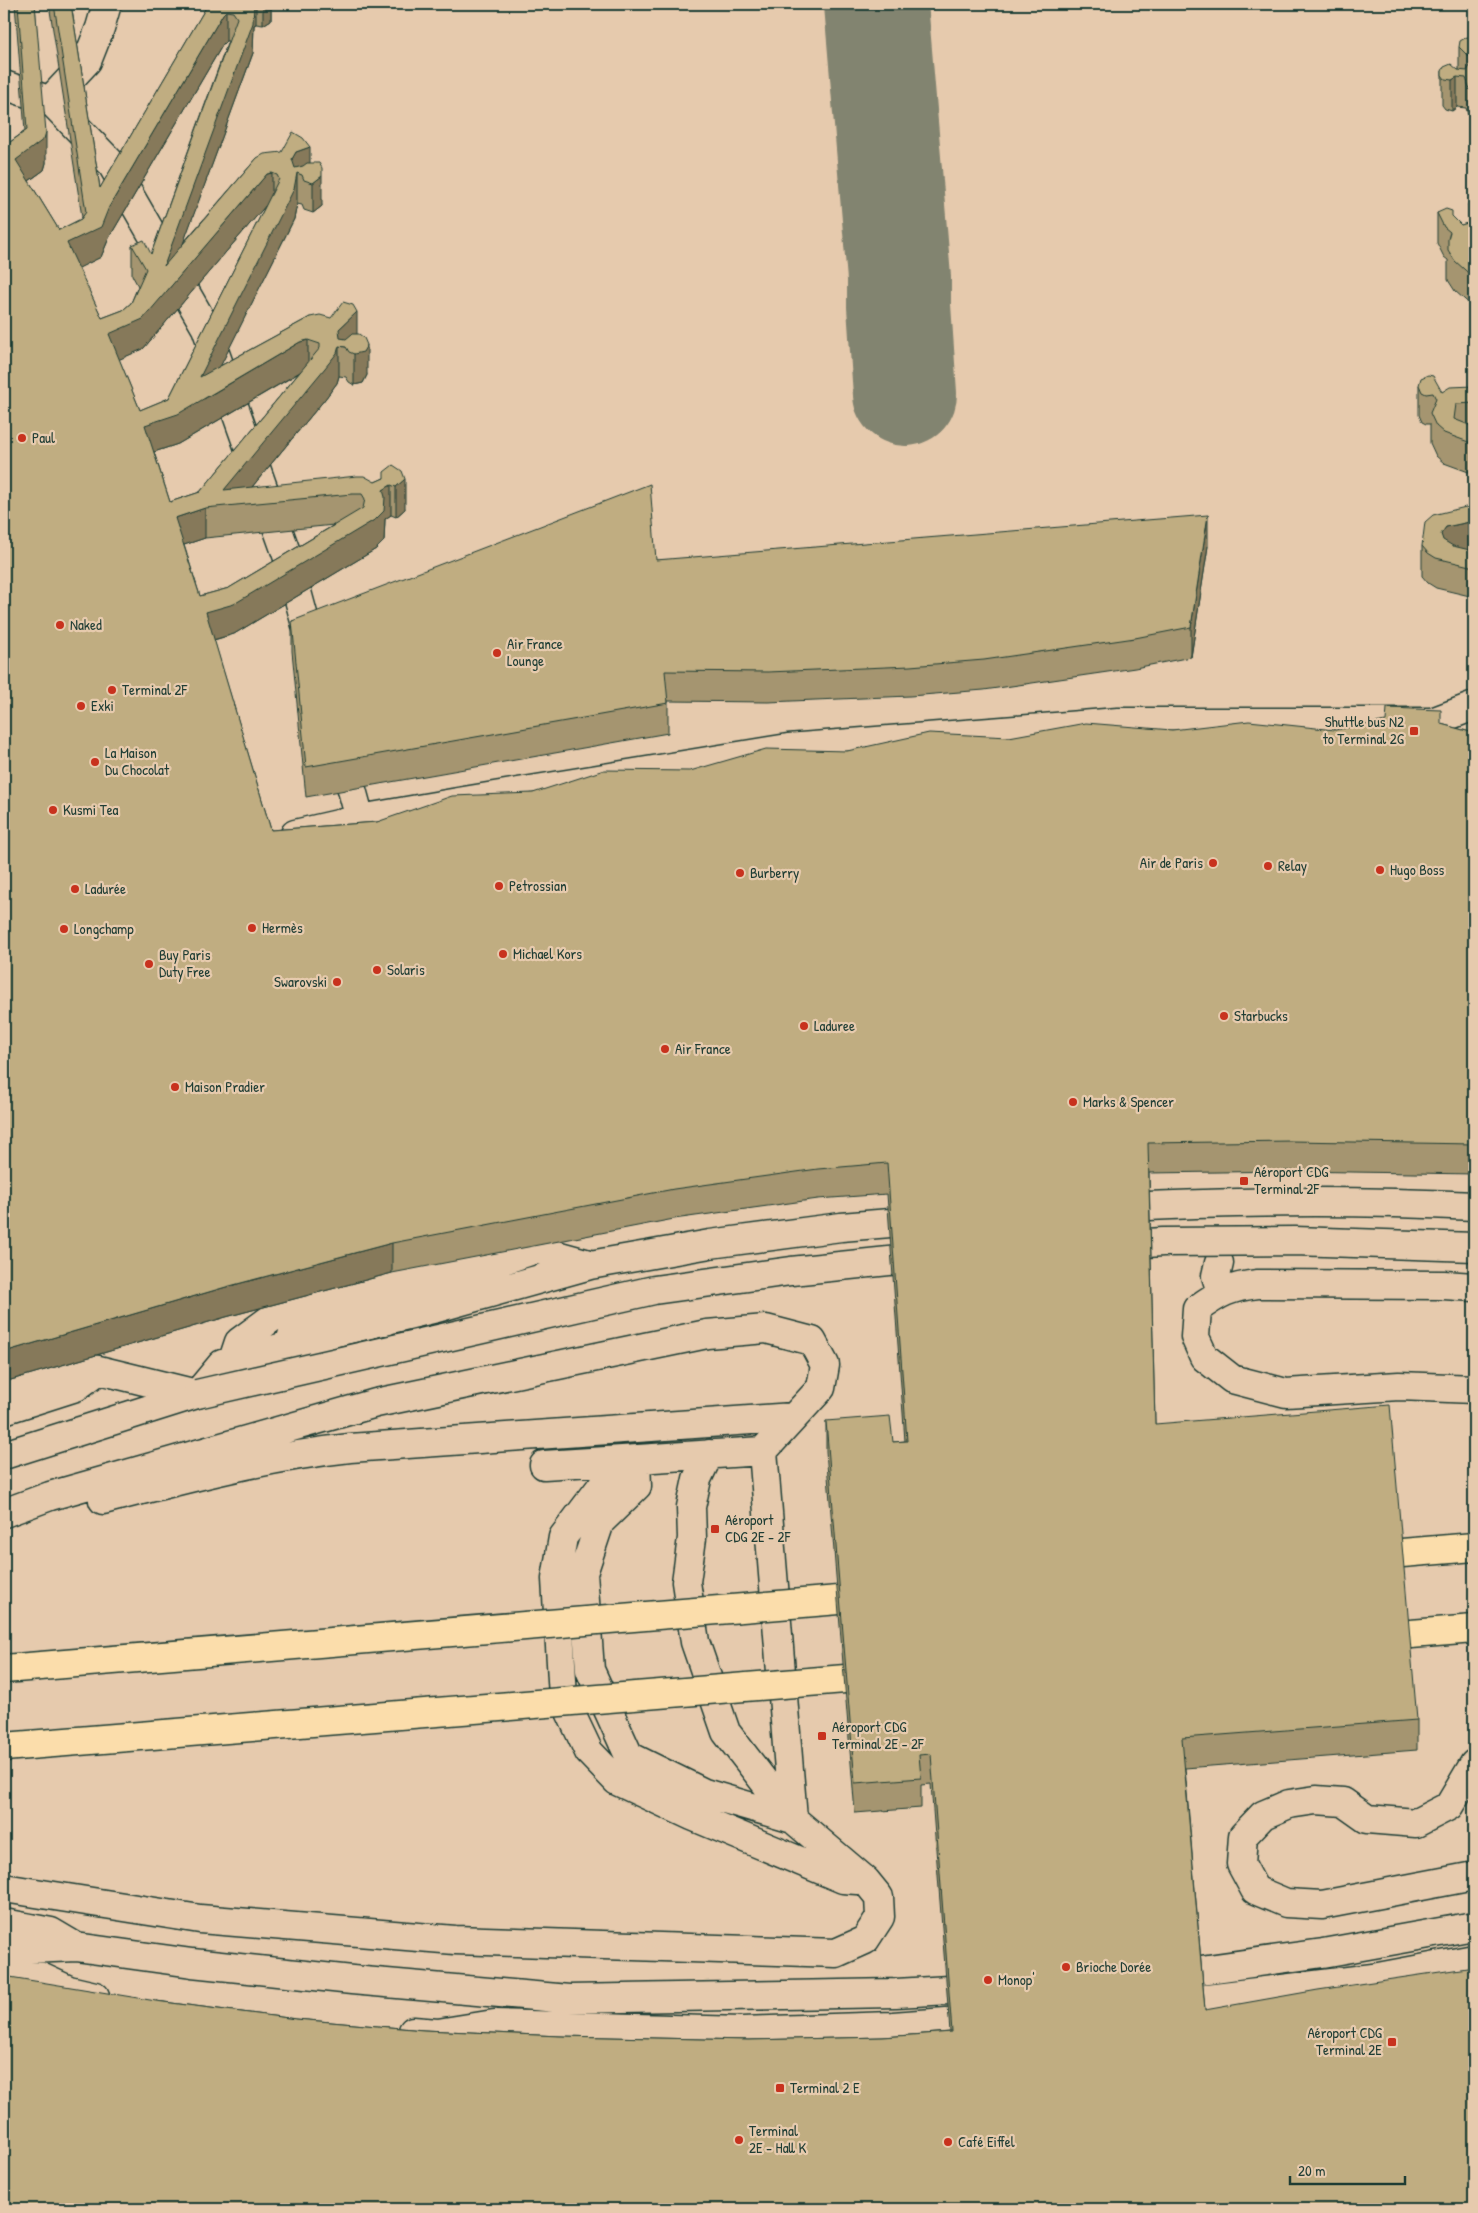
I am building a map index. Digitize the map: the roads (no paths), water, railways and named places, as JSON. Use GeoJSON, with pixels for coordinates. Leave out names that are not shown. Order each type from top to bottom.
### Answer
{"type":"FeatureCollection","features":[{"type":"Feature","properties":{"kind":"main road"},"geometry":{"type":"LineString","coordinates":[[1346,1558],[1474,1547]]}},
{"type":"Feature","properties":{"kind":"main road"},"geometry":{"type":"LineString","coordinates":[[4,1669],[902,1595]]}},
{"type":"Feature","properties":{"kind":"main road"},"geometry":{"type":"LineString","coordinates":[[1345,1639],[1474,1629]]}},
{"type":"Feature","properties":{"kind":"main road"},"geometry":{"type":"LineString","coordinates":[[4,1747],[908,1674]]}},
{"type":"Feature","properties":{"kind":"lane"},"geometry":{"type":"LineString","coordinates":[[51,101],[87,61],[107,4]]}},
{"type":"Feature","properties":{"kind":"lane"},"geometry":{"type":"LineString","coordinates":[[4,85],[51,101],[110,163],[206,328],[286,555],[321,678]]}},
{"type":"Feature","properties":{"kind":"lane"},"geometry":{"type":"LineString","coordinates":[[274,838],[360,819],[788,748],[1118,722],[1432,722],[1474,706]]}},
{"type":"Feature","properties":{"kind":"lane"},"geometry":{"type":"LineString","coordinates":[[334,725],[360,819]]}},
{"type":"Feature","properties":{"kind":"lane"},"geometry":{"type":"LineString","coordinates":[[1091,1209],[1268,1202],[1393,1202],[1474,1206]]}},
{"type":"Feature","properties":{"kind":"lane"},"geometry":{"type":"LineString","coordinates":[[197,1394],[222,1364],[232,1360],[434,1309],[590,1265],[710,1244],[832,1228],[956,1218]]}},
{"type":"Feature","properties":{"kind":"lane"},"geometry":{"type":"LineString","coordinates":[[289,1345],[293,1333],[315,1313],[407,1241],[444,1237],[491,1237],[590,1265]]}},
{"type":"Feature","properties":{"kind":"lane"},"geometry":{"type":"LineString","coordinates":[[333,1333],[345,1319],[444,1237]]}},
{"type":"Feature","properties":{"kind":"lane"},"geometry":{"type":"LineString","coordinates":[[386,1321],[393,1306],[414,1288],[491,1237]]}},
{"type":"Feature","properties":{"kind":"lane"},"geometry":{"type":"LineString","coordinates":[[1087,1246],[1163,1242],[1294,1241],[1474,1247]]}},
{"type":"Feature","properties":{"kind":"lane"},"geometry":{"type":"LineString","coordinates":[[232,1360],[239,1342],[266,1325],[367,1248],[399,1242]]}},
{"type":"Feature","properties":{"kind":"lane"},"geometry":{"type":"LineString","coordinates":[[434,1309],[444,1290],[464,1276],[533,1250]]}},
{"type":"Feature","properties":{"kind":"lane"},"geometry":{"type":"LineString","coordinates":[[4,1455],[197,1394],[654,1290],[790,1271],[957,1255]]}},
{"type":"Feature","properties":{"kind":"lane"},"geometry":{"type":"LineString","coordinates":[[1219,1263],[1216,1276],[1221,1292]]}},
{"type":"Feature","properties":{"kind":"lane"},"geometry":{"type":"LineString","coordinates":[[1474,1288],[1444,1285],[1258,1284],[1239,1286],[1221,1292],[1197,1309],[1194,1337],[1204,1356],[1232,1379],[1286,1393],[1399,1386],[1474,1390]]}},
{"type":"Feature","properties":{"kind":"lane"},"geometry":{"type":"LineString","coordinates":[[4,1513],[50,1496],[376,1403],[707,1334],[766,1329],[812,1341],[825,1365],[821,1388],[763,1451],[544,1465]]}},
{"type":"Feature","properties":{"kind":"lane"},"geometry":{"type":"LineString","coordinates":[[4,1388],[73,1366],[99,1370],[197,1394]]}},
{"type":"Feature","properties":{"kind":"lane"},"geometry":{"type":"LineString","coordinates":[[4,1410],[76,1387],[99,1370]]}},
{"type":"Feature","properties":{"kind":"lane"},"geometry":{"type":"LineString","coordinates":[[102,1500],[213,1472],[305,1453],[350,1448],[793,1417]]}},
{"type":"Feature","properties":{"kind":"lane"},"geometry":{"type":"LineString","coordinates":[[763,1451],[793,1819]]}},
{"type":"Feature","properties":{"kind":"lane"},"geometry":{"type":"LineString","coordinates":[[4,1888],[200,1919],[455,1940],[836,1953],[865,1940],[880,1917],[879,1897],[866,1881],[793,1819],[726,1732],[695,1642],[686,1582],[692,1538],[691,1507],[697,1479],[710,1454]]}},
{"type":"Feature","properties":{"kind":"lane"},"geometry":{"type":"LineString","coordinates":[[636,1460],[637,1486],[600,1522],[583,1573],[590,1670],[629,1756],[704,1793],[793,1819]]}},
{"type":"Feature","properties":{"kind":"lane"},"geometry":{"type":"LineString","coordinates":[[636,1460],[610,1475],[563,1537],[556,1578],[563,1697],[589,1752],[617,1781],[843,1879],[866,1881]]}},
{"type":"Feature","properties":{"kind":"lane"},"geometry":{"type":"LineString","coordinates":[[1474,1764],[1466,1795],[1416,1823],[1367,1819],[1343,1802],[1316,1800],[1289,1804],[1263,1815],[1243,1836],[1241,1864],[1255,1890],[1286,1902],[1322,1905],[1474,1876]]}},
{"type":"Feature","properties":{"kind":"lane"},"geometry":{"type":"LineString","coordinates":[[4,1923],[51,1932],[76,1947]]}},
{"type":"Feature","properties":{"kind":"lane"},"geometry":{"type":"LineString","coordinates":[[1139,1978],[1323,1953],[1474,1926]]}},
{"type":"Feature","properties":{"kind":"lane"},"geometry":{"type":"LineString","coordinates":[[4,1946],[30,1949],[76,1947],[192,1963],[352,1980],[569,1999],[896,1993],[1013,1986]]}},
{"type":"Feature","properties":{"kind":"lane"},"geometry":{"type":"LineString","coordinates":[[4,1960],[69,1990],[115,2004]]}},
{"type":"Feature","properties":{"kind":"lane"},"geometry":{"type":"LineString","coordinates":[[1146,2006],[1373,1978],[1474,1960]]}},
{"type":"Feature","properties":{"kind":"lane"},"geometry":{"type":"LineString","coordinates":[[1419,1970],[1445,1990]]}},
{"type":"Feature","properties":{"kind":"lane"},"geometry":{"type":"LineString","coordinates":[[4,1981],[68,2009],[115,2004]]}},
{"type":"Feature","properties":{"kind":"lane"},"geometry":{"type":"LineString","coordinates":[[89,2020],[115,2004]]}},
{"type":"Feature","properties":{"kind":"lane"},"geometry":{"type":"LineString","coordinates":[[384,2029],[438,2033],[494,2024],[742,2031],[893,2026],[1010,2018]]}},
{"type":"Feature","properties":{"kind":"place","name":"Paul"},"geometry":{"type":"Point","coordinates":[22,438]}},
{"type":"Feature","properties":{"kind":"place","name":"Naked"},"geometry":{"type":"Point","coordinates":[60,625]}},
{"type":"Feature","properties":{"kind":"place","name":"Air France Lounge"},"geometry":{"type":"Point","coordinates":[497,653]}},
{"type":"Feature","properties":{"kind":"place","name":"Terminal 2F"},"geometry":{"type":"Point","coordinates":[112,690]}},
{"type":"Feature","properties":{"kind":"place","name":"Exki"},"geometry":{"type":"Point","coordinates":[81,706]}},
{"type":"Feature","properties":{"kind":"place","name":"Shuttle bus N2 to Terminal 2G"},"geometry":{"type":"Point","coordinates":[1414,731]}},
{"type":"Feature","properties":{"kind":"place","name":"La Maison Du Chocolat"},"geometry":{"type":"Point","coordinates":[95,762]}},
{"type":"Feature","properties":{"kind":"place","name":"Kusmi Tea"},"geometry":{"type":"Point","coordinates":[53,810]}},
{"type":"Feature","properties":{"kind":"place","name":"Air de Paris"},"geometry":{"type":"Point","coordinates":[1213,863]}},
{"type":"Feature","properties":{"kind":"place","name":"Relay"},"geometry":{"type":"Point","coordinates":[1268,866]}},
{"type":"Feature","properties":{"kind":"place","name":"Hugo Boss"},"geometry":{"type":"Point","coordinates":[1380,870]}},
{"type":"Feature","properties":{"kind":"place","name":"Burberry"},"geometry":{"type":"Point","coordinates":[740,873]}},
{"type":"Feature","properties":{"kind":"place","name":"Petrossian"},"geometry":{"type":"Point","coordinates":[499,886]}},
{"type":"Feature","properties":{"kind":"place","name":"Ladurée"},"geometry":{"type":"Point","coordinates":[75,889]}},
{"type":"Feature","properties":{"kind":"place","name":"Hermès"},"geometry":{"type":"Point","coordinates":[252,928]}},
{"type":"Feature","properties":{"kind":"place","name":"Longchamp"},"geometry":{"type":"Point","coordinates":[64,929]}},
{"type":"Feature","properties":{"kind":"place","name":"Michael Kors"},"geometry":{"type":"Point","coordinates":[503,954]}},
{"type":"Feature","properties":{"kind":"place","name":"Buy Paris Duty Free"},"geometry":{"type":"Point","coordinates":[149,964]}},
{"type":"Feature","properties":{"kind":"place","name":"Solaris"},"geometry":{"type":"Point","coordinates":[377,970]}},
{"type":"Feature","properties":{"kind":"place","name":"Swarovski"},"geometry":{"type":"Point","coordinates":[337,982]}},
{"type":"Feature","properties":{"kind":"place","name":"Starbucks"},"geometry":{"type":"Point","coordinates":[1224,1016]}},
{"type":"Feature","properties":{"kind":"place","name":"Laduree"},"geometry":{"type":"Point","coordinates":[804,1026]}},
{"type":"Feature","properties":{"kind":"place","name":"Air France"},"geometry":{"type":"Point","coordinates":[665,1049]}},
{"type":"Feature","properties":{"kind":"place","name":"Maison Pradier"},"geometry":{"type":"Point","coordinates":[175,1087]}},
{"type":"Feature","properties":{"kind":"place","name":"Marks & Spencer"},"geometry":{"type":"Point","coordinates":[1073,1102]}},
{"type":"Feature","properties":{"kind":"place","name":"Aéroport CDG Terminal 2F"},"geometry":{"type":"Point","coordinates":[1244,1181]}},
{"type":"Feature","properties":{"kind":"place","name":"Aéroport CDG 2E - 2F"},"geometry":{"type":"Point","coordinates":[715,1529]}},
{"type":"Feature","properties":{"kind":"place","name":"Aéroport CDG Terminal 2E - 2F"},"geometry":{"type":"Point","coordinates":[822,1736]}},
{"type":"Feature","properties":{"kind":"place","name":"Brioche Dorée"},"geometry":{"type":"Point","coordinates":[1066,1967]}},
{"type":"Feature","properties":{"kind":"place","name":"Monop'"},"geometry":{"type":"Point","coordinates":[988,1980]}},
{"type":"Feature","properties":{"kind":"place","name":"Aéroport CDG Terminal 2E"},"geometry":{"type":"Point","coordinates":[1392,2042]}},
{"type":"Feature","properties":{"kind":"place","name":"Terminal 2 E"},"geometry":{"type":"Point","coordinates":[780,2088]}},
{"type":"Feature","properties":{"kind":"place","name":"Terminal 2E - Hall K"},"geometry":{"type":"Point","coordinates":[739,2140]}},
{"type":"Feature","properties":{"kind":"place","name":"Café Eiffel"},"geometry":{"type":"Point","coordinates":[948,2142]}}]}
